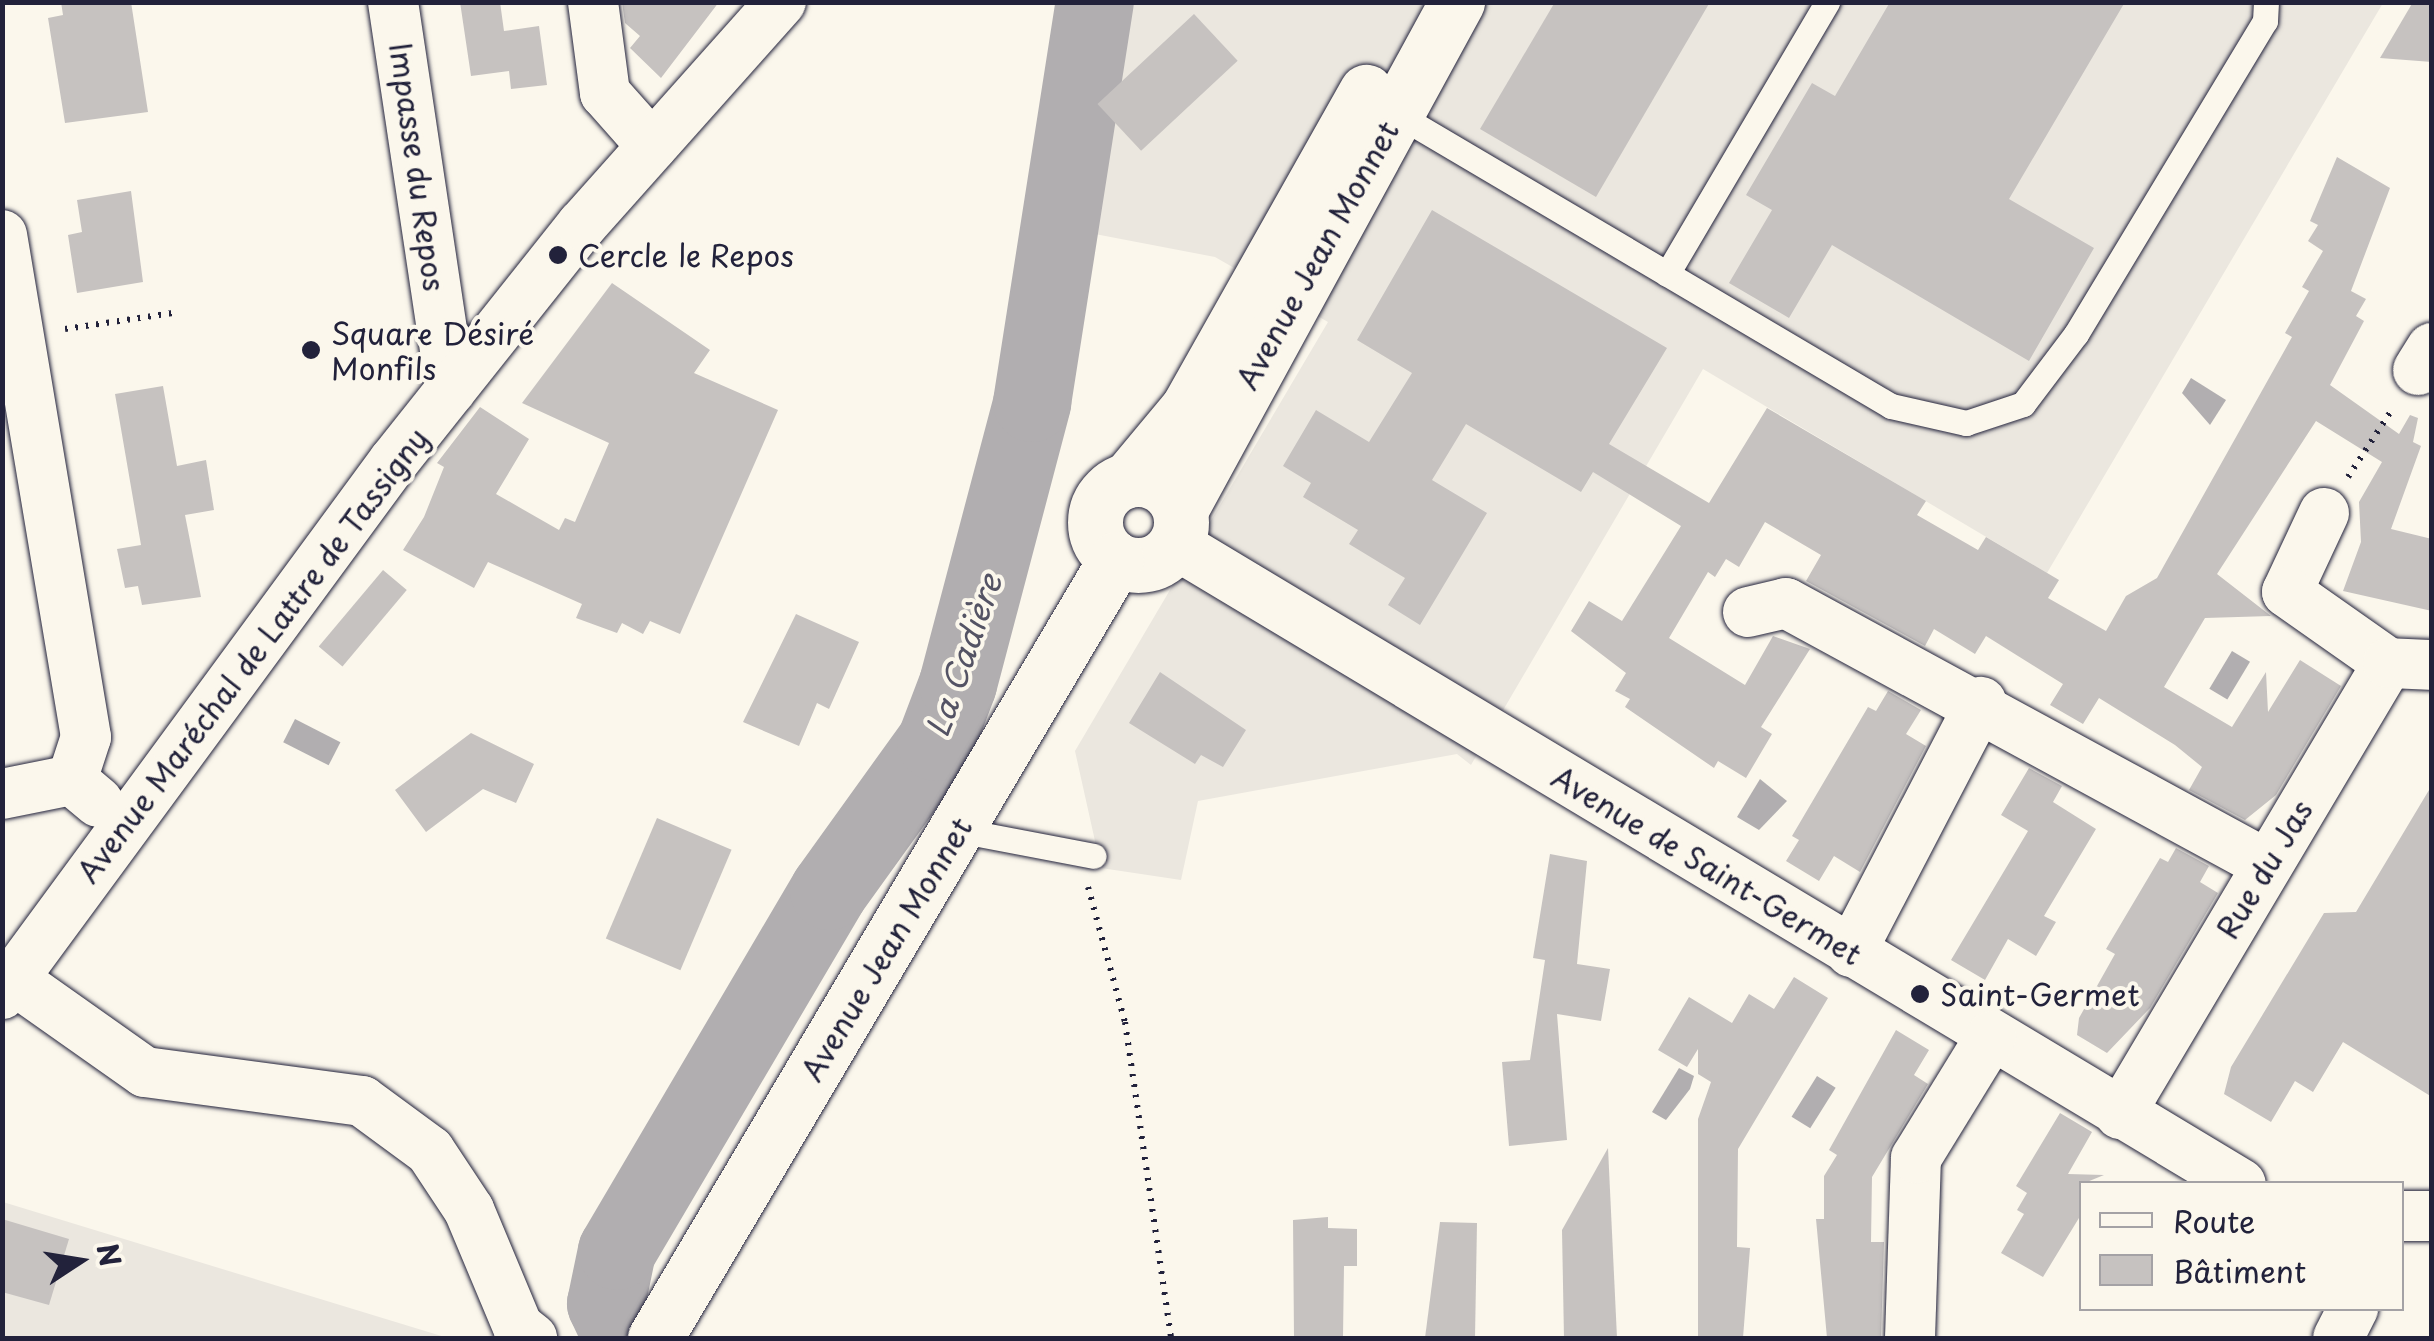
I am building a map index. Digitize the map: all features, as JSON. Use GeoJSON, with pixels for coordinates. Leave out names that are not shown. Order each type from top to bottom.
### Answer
{"type":"FeatureCollection","features":[{"type":"Feature","properties":{"kind":"street","name":"Impasse du Repos"},"geometry":{"type":"LineString","coordinates":[[393,2],[451,390]]}},
{"type":"Feature","properties":{"kind":"street"},"geometry":{"type":"LineString","coordinates":[[592,2],[605,93],[652,146]]}},
{"type":"Feature","properties":{"kind":"street","name":"Avenue Maréchal de Lattre de Tassigny"},"geometry":{"type":"LineString","coordinates":[[8,987],[124,824],[451,390],[652,146],[782,2]]}},
{"type":"Feature","properties":{"kind":"street","name":"Avenue Jean Monnet"},"geometry":{"type":"LineString","coordinates":[[1128,480],[1188,408],[1421,2]]}},
{"type":"Feature","properties":{"kind":"street","name":"Avenue Jean Monnet"},"geometry":{"type":"LineString","coordinates":[[1178,527],[1457,2]]}},
{"type":"Feature","properties":{"kind":"street"},"geometry":{"type":"LineString","coordinates":[[2,235],[86,737],[72,780]]}},
{"type":"Feature","properties":{"kind":"street"},"geometry":{"type":"LineString","coordinates":[[1128,480],[1160,485],[1178,527],[1148,564],[1116,559],[1095,516],[1128,480]]}},
{"type":"Feature","properties":{"kind":"street"},"geometry":{"type":"LineString","coordinates":[[2324,514],[2287,592],[2410,664]]}},
{"type":"Feature","properties":{"kind":"street","name":"Avenue de Saint-Germet"},"geometry":{"type":"LineString","coordinates":[[1178,527],[1851,952],[2235,1181]]}},
{"type":"Feature","properties":{"kind":"street","name":"Avenue Jean Monnet"},"geometry":{"type":"LineString","coordinates":[[654,1338],[1116,559]]}},
{"type":"Feature","properties":{"kind":"street"},"geometry":{"type":"LineString","coordinates":[[1748,612],[1786,603],[1933,688],[1981,702],[2266,864]]}},
{"type":"Feature","properties":{"kind":"street","name":"Rue du Jas"},"geometry":{"type":"LineString","coordinates":[[2120,1114],[2266,864],[2410,664]]}},
{"type":"Feature","properties":{"kind":"street"},"geometry":{"type":"LineString","coordinates":[[1851,952],[1981,702]]}},
{"type":"Feature","properties":{"kind":"street"},"geometry":{"type":"LineString","coordinates":[[2,794],[72,780]]}},
{"type":"Feature","properties":{"kind":"street"},"geometry":{"type":"LineString","coordinates":[[72,780],[124,824]]}},
{"type":"Feature","properties":{"kind":"street"},"geometry":{"type":"LineString","coordinates":[[8,987],[144,1072],[362,1101],[430,1151],[469,1210],[518,1327],[532,1338]]}},
{"type":"Feature","properties":{"kind":"street"},"geometry":{"type":"LineString","coordinates":[[1910,1338],[1916,1158],[1991,1036]]}},
{"type":"Feature","properties":{"kind":"street"},"geometry":{"type":"LineString","coordinates":[[2404,1216],[2432,1216]]}},
{"type":"Feature","properties":{"kind":"street"},"geometry":{"type":"LineString","coordinates":[[2338,1338],[2352,1311]]}},
{"type":"Feature","properties":{"kind":"lane"},"geometry":{"type":"LineString","coordinates":[[1667,274],[1827,2]]}},
{"type":"Feature","properties":{"kind":"lane"},"geometry":{"type":"LineString","coordinates":[[1395,114],[1891,406],[1966,423],[2022,404],[2086,317],[2264,21],[2266,2]]}},
{"type":"Feature","properties":{"kind":"lane"},"geometry":{"type":"LineString","coordinates":[[958,830],[1085,854]]}},
{"type":"Feature","properties":{"kind":"path"},"geometry":{"type":"LineString","coordinates":[[18,336],[173,313]]}},
{"type":"Feature","properties":{"kind":"path"},"geometry":{"type":"LineString","coordinates":[[2324,514],[2425,359]]}},
{"type":"Feature","properties":{"kind":"path"},"geometry":{"type":"LineString","coordinates":[[1085,854],[1125,1022],[1172,1338]]}},
{"type":"Feature","properties":{"kind":"shaded area"},"geometry":{"type":"Polygon","coordinates":[[[1098,3],[2383,3],[2047,573],[1703,369],[1471,765],[1457,754],[1198,801],[1181,880],[1101,868],[1075,751],[1328,322],[1215,257],[1074,230],[1098,3]]]}},
{"type":"Feature","properties":{"kind":"shaded area"},"geometry":{"type":"Polygon","coordinates":[[[2191,378],[2226,400],[2210,425],[2182,393],[2191,378]]]}},
{"type":"Feature","properties":{"kind":"shaded area"},"geometry":{"type":"Polygon","coordinates":[[[2232,651],[2250,662],[2227,700],[2209,689],[2232,651]]]}},
{"type":"Feature","properties":{"kind":"shaded area"},"geometry":{"type":"Polygon","coordinates":[[[295,719],[340,742],[329,765],[283,742],[295,719]]]}},
{"type":"Feature","properties":{"kind":"shaded area"},"geometry":{"type":"Polygon","coordinates":[[[1760,779],[1787,801],[1759,830],[1737,817],[1760,779]]]}},
{"type":"Feature","properties":{"kind":"shaded area"},"geometry":{"type":"Polygon","coordinates":[[[1679,1068],[1694,1076],[1690,1089],[1666,1120],[1652,1112],[1679,1068]]]}},
{"type":"Feature","properties":{"kind":"shaded area"},"geometry":{"type":"Polygon","coordinates":[[[1817,1076],[1836,1088],[1810,1128],[1792,1117],[1817,1076]]]}},
{"type":"Feature","properties":{"kind":"shaded area"},"geometry":{"type":"Polygon","coordinates":[[[3,1202],[448,1338],[3,1338],[3,1202]]]}},
{"type":"Feature","properties":{"kind":"building"},"geometry":{"type":"Polygon","coordinates":[[[61,2],[131,2],[148,112],[65,123],[48,18],[63,15],[61,2]]]}},
{"type":"Feature","properties":{"kind":"building"},"geometry":{"type":"Polygon","coordinates":[[[460,2],[500,2],[504,31],[539,26],[547,85],[511,89],[509,71],[471,76],[460,2]]]}},
{"type":"Feature","properties":{"kind":"building"},"geometry":{"type":"Polygon","coordinates":[[[622,2],[719,2],[661,78],[630,48],[640,36],[625,23],[622,2]]]}},
{"type":"Feature","properties":{"kind":"building"},"geometry":{"type":"Polygon","coordinates":[[[1555,2],[1710,2],[1596,197],[1480,129],[1555,2]]]}},
{"type":"Feature","properties":{"kind":"building"},"geometry":{"type":"Polygon","coordinates":[[[1890,2],[2125,2],[2009,199],[2094,248],[2029,361],[1832,245],[1789,318],[1729,283],[1772,210],[1746,195],[1812,83],[1835,96],[1890,2]]]}},
{"type":"Feature","properties":{"kind":"building"},"geometry":{"type":"Polygon","coordinates":[[[2413,2],[2432,2],[2432,62],[2380,58],[2413,2]]]}},
{"type":"Feature","properties":{"kind":"building"},"geometry":{"type":"Polygon","coordinates":[[[1194,14],[1238,61],[1141,151],[1097,104],[1194,14]]]}},
{"type":"Feature","properties":{"kind":"building"},"geometry":{"type":"Polygon","coordinates":[[[2337,157],[2390,188],[2351,291],[2366,299],[2356,316],[2364,321],[2330,385],[2399,434],[2410,415],[2418,418],[2413,442],[2421,446],[2391,529],[2432,539],[2432,611],[2343,591],[2361,542],[2359,502],[2382,462],[2316,421],[2217,574],[2271,616],[2205,618],[2164,687],[2232,727],[2266,672],[2268,712],[2300,660],[2341,686],[2276,795],[2245,820],[2189,790],[2202,767],[2175,745],[2099,698],[2083,724],[2050,705],[2063,684],[1986,636],[1975,654],[1934,629],[1925,646],[1806,581],[1821,555],[1765,522],[1739,567],[1726,559],[1715,577],[1708,572],[1669,638],[1745,685],[1773,636],[1810,649],[1761,727],[1772,734],[1746,778],[1718,761],[1714,768],[1625,707],[1630,699],[1615,691],[1626,673],[1571,631],[1589,601],[1622,621],[1681,526],[1593,472],[1581,492],[1466,424],[1432,480],[1487,513],[1420,625],[1388,605],[1405,578],[1349,544],[1358,530],[1303,497],[1311,483],[1283,466],[1316,410],[1369,442],[1412,373],[1357,340],[1432,210],[1667,348],[1609,444],[1709,503],[1767,408],[1926,501],[1917,515],[1978,550],[1986,537],[2059,580],[2048,598],[2106,631],[2126,596],[2157,578],[2292,337],[2285,333],[2309,291],[2302,287],[2323,251],[2308,241],[2318,225],[2310,221],[2337,157]]]}},
{"type":"Feature","properties":{"kind":"building"},"geometry":{"type":"Polygon","coordinates":[[[131,191],[143,282],[77,293],[68,235],[82,232],[77,200],[131,191]]]}},
{"type":"Feature","properties":{"kind":"building"},"geometry":{"type":"Polygon","coordinates":[[[612,283],[710,350],[694,373],[778,410],[680,634],[650,621],[643,634],[622,623],[617,633],[576,618],[582,604],[488,562],[474,588],[403,550],[424,517],[444,467],[437,463],[480,407],[529,439],[496,494],[559,530],[565,518],[575,522],[609,443],[522,403],[612,283]]]}},
{"type":"Feature","properties":{"kind":"building"},"geometry":{"type":"Polygon","coordinates":[[[163,386],[177,466],[206,460],[214,510],[185,515],[201,597],[142,605],[138,586],[125,588],[117,549],[141,545],[115,394],[163,386]]]}},
{"type":"Feature","properties":{"kind":"building"},"geometry":{"type":"Polygon","coordinates":[[[383,570],[407,590],[342,667],[319,647],[383,570]]]}},
{"type":"Feature","properties":{"kind":"building"},"geometry":{"type":"Polygon","coordinates":[[[796,614],[859,642],[829,709],[817,703],[799,746],[743,722],[796,614]]]}},
{"type":"Feature","properties":{"kind":"building"},"geometry":{"type":"Polygon","coordinates":[[[1160,672],[1246,730],[1223,767],[1201,755],[1195,764],[1129,723],[1160,672]]]}},
{"type":"Feature","properties":{"kind":"building"},"geometry":{"type":"Polygon","coordinates":[[[1888,691],[1921,710],[1906,734],[1926,746],[1860,872],[1834,856],[1819,881],[1786,861],[1799,840],[1792,836],[1868,707],[1876,711],[1888,691]]]}},
{"type":"Feature","properties":{"kind":"building"},"geometry":{"type":"Polygon","coordinates":[[[471,733],[534,764],[516,803],[483,789],[426,832],[395,790],[471,733]]]}},
{"type":"Feature","properties":{"kind":"building"},"geometry":{"type":"Polygon","coordinates":[[[2029,768],[2062,786],[2053,802],[2096,829],[2044,916],[2056,922],[2036,956],[2008,939],[1985,980],[1951,960],[2028,831],[2001,815],[2029,768]]]}},
{"type":"Feature","properties":{"kind":"building"},"geometry":{"type":"Polygon","coordinates":[[[2432,785],[2432,1097],[2343,1042],[2313,1092],[2295,1081],[2271,1122],[2224,1094],[2231,1067],[2324,913],[2356,912],[2432,785]]]}},
{"type":"Feature","properties":{"kind":"building"},"geometry":{"type":"Polygon","coordinates":[[[657,818],[732,850],[680,970],[606,939],[657,818]]]}},
{"type":"Feature","properties":{"kind":"building"},"geometry":{"type":"Polygon","coordinates":[[[2176,848],[2209,866],[2200,882],[2218,893],[2150,1008],[2107,1053],[2077,1035],[2079,1018],[2115,954],[2106,949],[2160,858],[2168,862],[2176,848]]]}},
{"type":"Feature","properties":{"kind":"building"},"geometry":{"type":"Polygon","coordinates":[[[1550,854],[1587,861],[1577,964],[1610,969],[1601,1021],[1557,1014],[1567,1140],[1509,1146],[1502,1062],[1530,1060],[1545,960],[1533,958],[1550,854]]]}},
{"type":"Feature","properties":{"kind":"building"},"geometry":{"type":"Polygon","coordinates":[[[1794,977],[1828,998],[1738,1149],[1737,1247],[1750,1248],[1743,1338],[1698,1338],[1698,1119],[1711,1082],[1698,1074],[1698,1049],[1687,1067],[1658,1050],[1689,997],[1732,1023],[1749,994],[1774,1009],[1794,977]]]}},
{"type":"Feature","properties":{"kind":"building"},"geometry":{"type":"Polygon","coordinates":[[[1896,1030],[1929,1050],[1914,1075],[1928,1084],[1872,1177],[1871,1242],[1884,1242],[1881,1338],[1827,1338],[1816,1219],[1824,1219],[1824,1176],[1837,1155],[1829,1150],[1896,1030]]]}},
{"type":"Feature","properties":{"kind":"building"},"geometry":{"type":"Polygon","coordinates":[[[2060,1113],[2092,1132],[2068,1174],[2104,1175],[2079,1181],[2079,1218],[2043,1277],[2001,1253],[2024,1214],[2017,1210],[2027,1193],[2016,1186],[2060,1113]]]}},
{"type":"Feature","properties":{"kind":"building"},"geometry":{"type":"Polygon","coordinates":[[[1608,1148],[1617,1338],[1564,1338],[1562,1230],[1608,1148]]]}},
{"type":"Feature","properties":{"kind":"building"},"geometry":{"type":"Polygon","coordinates":[[[1328,1217],[1328,1228],[1357,1229],[1357,1266],[1344,1266],[1343,1338],[1294,1338],[1293,1220],[1328,1217]]]}},
{"type":"Feature","properties":{"kind":"building"},"geometry":{"type":"Polygon","coordinates":[[[2,1219],[69,1239],[49,1305],[2,1292],[2,1219]]]}},
{"type":"Feature","properties":{"kind":"building"},"geometry":{"type":"Polygon","coordinates":[[[1440,1222],[1477,1223],[1475,1338],[1425,1338],[1440,1222]]]}},
{"type":"Feature","properties":{"kind":"waterway","name":"La Cadière"},"geometry":{"type":"LineString","coordinates":[[622,1338],[606,1304],[617,1251],[829,891],[936,742],[958,684],[1032,403],[1095,2]]}},
{"type":"Feature","properties":{"kind":"place","name":"Cercle le Repos"},"geometry":{"type":"Point","coordinates":[558,255]}},
{"type":"Feature","properties":{"kind":"place","name":"Square Désiré Monfils"},"geometry":{"type":"Point","coordinates":[311,350]}},
{"type":"Feature","properties":{"kind":"place","name":"Saint-Germet"},"geometry":{"type":"Point","coordinates":[1920,994]}}]}
